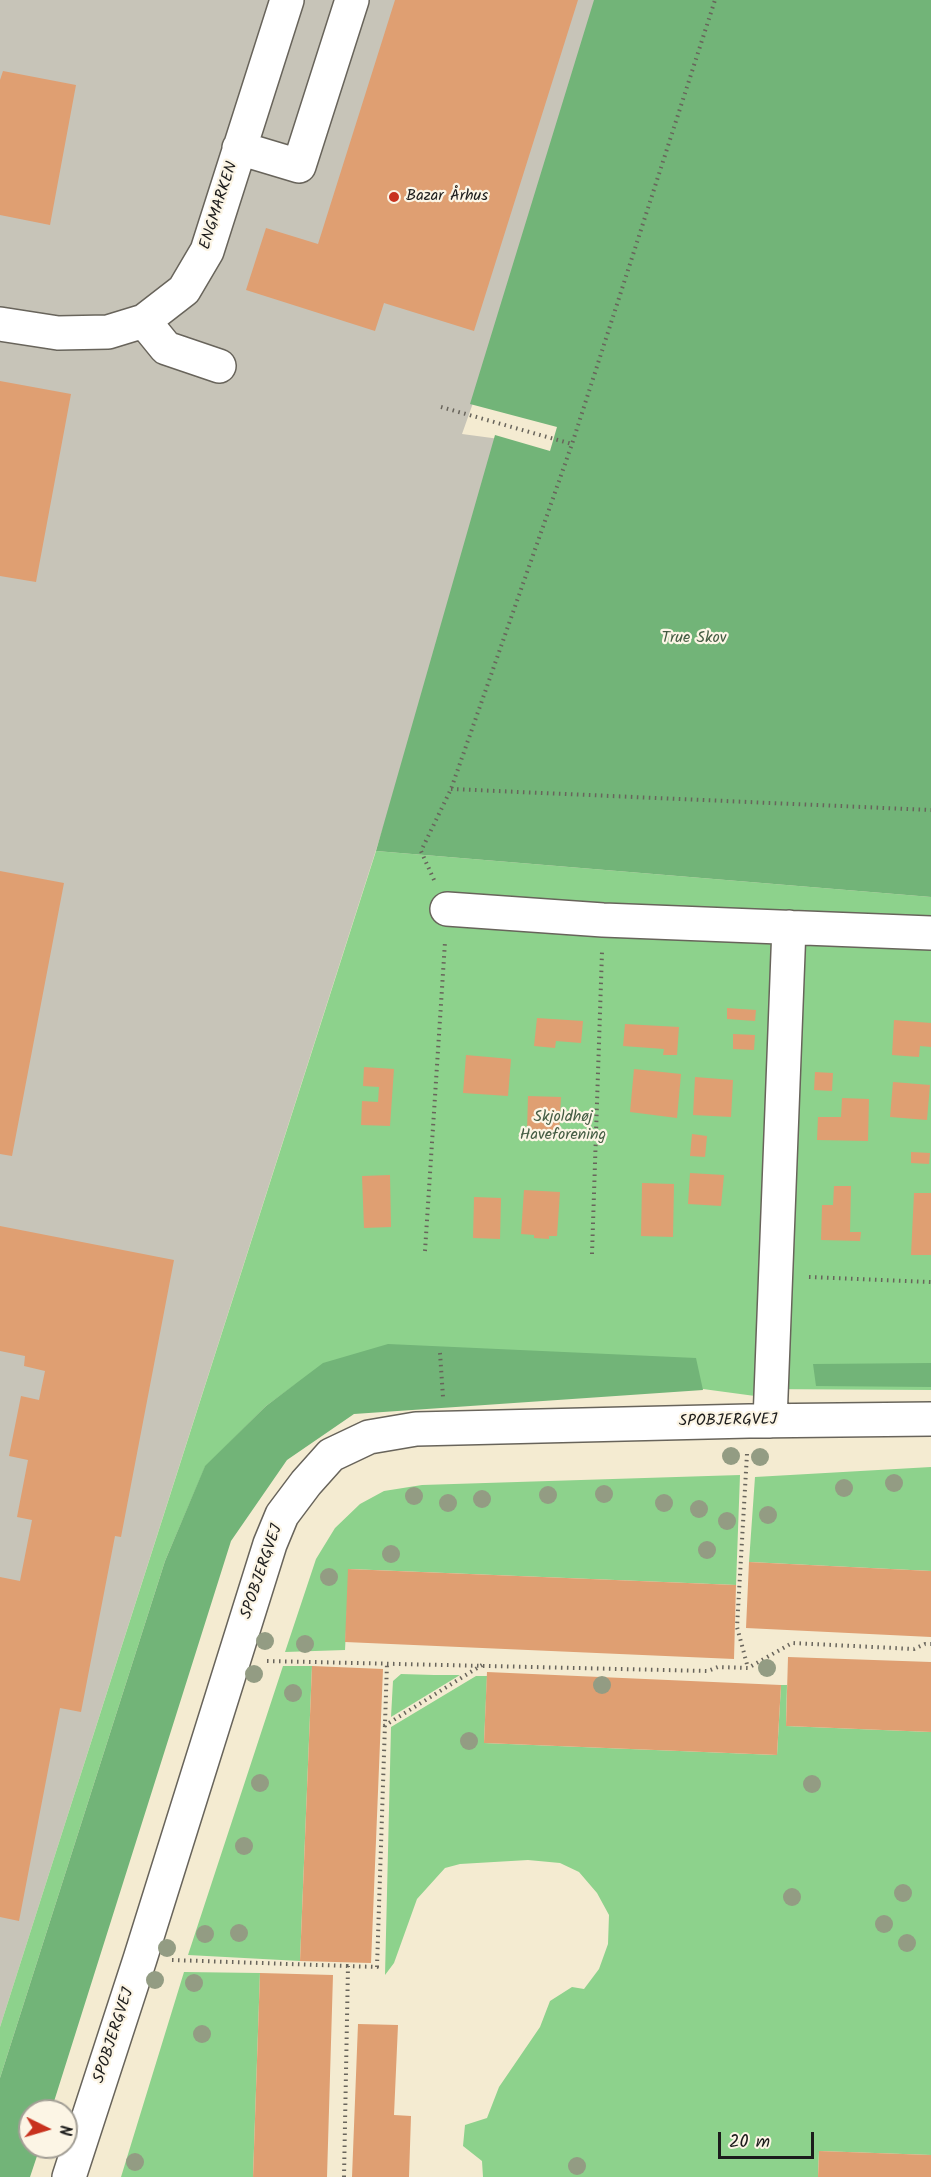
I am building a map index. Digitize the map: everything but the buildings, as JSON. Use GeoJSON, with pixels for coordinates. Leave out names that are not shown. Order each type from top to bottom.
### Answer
{"type":"FeatureCollection","features":[{"type":"Feature","properties":{"kind":"street","name":"ENGMARKEN"},"geometry":{"type":"LineString","coordinates":[[0,324],[58,333],[108,332],[144,321],[184,290],[207,251],[287,0]]}},
{"type":"Feature","properties":{"kind":"street"},"geometry":{"type":"LineString","coordinates":[[239,148],[299,166],[352,0]]}},
{"type":"Feature","properties":{"kind":"street"},"geometry":{"type":"LineString","coordinates":[[144,321],[166,348],[219,366]]}},
{"type":"Feature","properties":{"kind":"street"},"geometry":{"type":"LineString","coordinates":[[447,909],[603,920],[931,933]]}},
{"type":"Feature","properties":{"kind":"street"},"geometry":{"type":"LineString","coordinates":[[759,1421],[776,1276],[789,927]]}},
{"type":"Feature","properties":{"kind":"street","name":"SPOBJERGVEJ"},"geometry":{"type":"LineString","coordinates":[[69,2177],[270,1544],[282,1515],[331,1455],[369,1437],[416,1429],[931,1419]]}},
{"type":"Feature","properties":{"kind":"path"},"geometry":{"type":"LineString","coordinates":[[425,1251],[447,909],[422,851],[451,789],[572,444],[715,0]]}},
{"type":"Feature","properties":{"kind":"path"},"geometry":{"type":"LineString","coordinates":[[441,407],[572,444]]}},
{"type":"Feature","properties":{"kind":"path"},"geometry":{"type":"LineString","coordinates":[[451,789],[931,810]]}},
{"type":"Feature","properties":{"kind":"path"},"geometry":{"type":"LineString","coordinates":[[592,1254],[603,920]]}},
{"type":"Feature","properties":{"kind":"path"},"geometry":{"type":"LineString","coordinates":[[776,1276],[931,1282]]}},
{"type":"Feature","properties":{"kind":"path"},"geometry":{"type":"LineString","coordinates":[[440,1353],[446,1428]]}},
{"type":"Feature","properties":{"kind":"path"},"geometry":{"type":"LineString","coordinates":[[748,1668],[737,1627],[759,1421]]}},
{"type":"Feature","properties":{"kind":"path"},"geometry":{"type":"LineString","coordinates":[[233,1661],[708,1671],[718,1666],[748,1668],[792,1643],[914,1649],[931,1644]]}},
{"type":"Feature","properties":{"kind":"path"},"geometry":{"type":"LineString","coordinates":[[140,1959],[377,1967],[387,1663]]}},
{"type":"Feature","properties":{"kind":"path"},"geometry":{"type":"LineString","coordinates":[[384,1727],[483,1665]]}},
{"type":"Feature","properties":{"kind":"path"},"geometry":{"type":"LineString","coordinates":[[344,2177],[348,1966]]}},
{"type":"Feature","properties":{"kind":"shaded area"},"geometry":{"type":"Polygon","coordinates":[[[0,0],[616,0],[462,434],[507,440],[0,2027],[0,0]]]}},
{"type":"Feature","properties":{"kind":"green space","name":"True Skov"},"geometry":{"type":"Polygon","coordinates":[[[594,0],[931,0],[931,897],[376,851],[495,435],[550,451],[557,427],[470,404],[594,0]]]}},
{"type":"Feature","properties":{"kind":"green space","name":"Skjoldhøj Haveforening"},"geometry":{"type":"Polygon","coordinates":[[[376,851],[931,897],[931,1390],[755,1389],[755,1396],[703,1389],[296,1384],[266,1406],[205,1467],[165,1561],[0,2078],[0,2027],[376,851]]]}},
{"type":"Feature","properties":{"kind":"green space"},"geometry":{"type":"Polygon","coordinates":[[[388,1344],[696,1358],[703,1390],[354,1414],[287,1460],[231,1541],[55,2099],[18,2099],[18,2159],[36,2159],[30,2177],[0,2177],[0,2078],[165,1561],[205,1466],[266,1406],[323,1363],[388,1344]]]}},
{"type":"Feature","properties":{"kind":"green space"},"geometry":{"type":"Polygon","coordinates":[[[931,1363],[931,1387],[816,1386],[813,1364],[931,1363]]]}},
{"type":"Feature","properties":{"kind":"green space"},"geometry":{"type":"Polygon","coordinates":[[[931,1467],[931,1571],[749,1562],[755,1477],[931,1467]]]}},
{"type":"Feature","properties":{"kind":"green space"},"geometry":{"type":"Polygon","coordinates":[[[740,1475],[736,1585],[349,1569],[345,1650],[285,1652],[316,1559],[335,1528],[360,1504],[384,1491],[422,1485],[740,1475]]]}},
{"type":"Feature","properties":{"kind":"green space"},"geometry":{"type":"Polygon","coordinates":[[[283,1666],[312,1666],[300,1961],[188,1955],[283,1666]]]}},
{"type":"Feature","properties":{"kind":"green space"},"geometry":{"type":"Polygon","coordinates":[[[401,1674],[460,1675],[391,1717],[393,1681],[401,1674]]]}},
{"type":"Feature","properties":{"kind":"green space"},"geometry":{"type":"Polygon","coordinates":[[[476,1676],[487,1676],[484,1743],[777,1755],[781,1685],[787,1685],[786,1726],[931,1732],[931,2155],[819,2151],[818,2177],[483,2177],[482,2161],[463,2146],[465,2125],[487,2118],[499,2087],[540,2027],[550,2001],[572,1987],[584,1989],[599,1969],[608,1944],[609,1915],[597,1893],[579,1872],[560,1863],[528,1860],[460,1864],[445,1868],[417,1899],[394,1963],[385,1975],[391,1727],[476,1676]]]}},
{"type":"Feature","properties":{"kind":"green space"},"geometry":{"type":"Polygon","coordinates":[[[184,1972],[260,1973],[253,2177],[121,2177],[184,1972]]]}},
{"type":"Feature","properties":{"kind":"place","name":"Bazar Århus"},"geometry":{"type":"Point","coordinates":[394,197]}}]}
